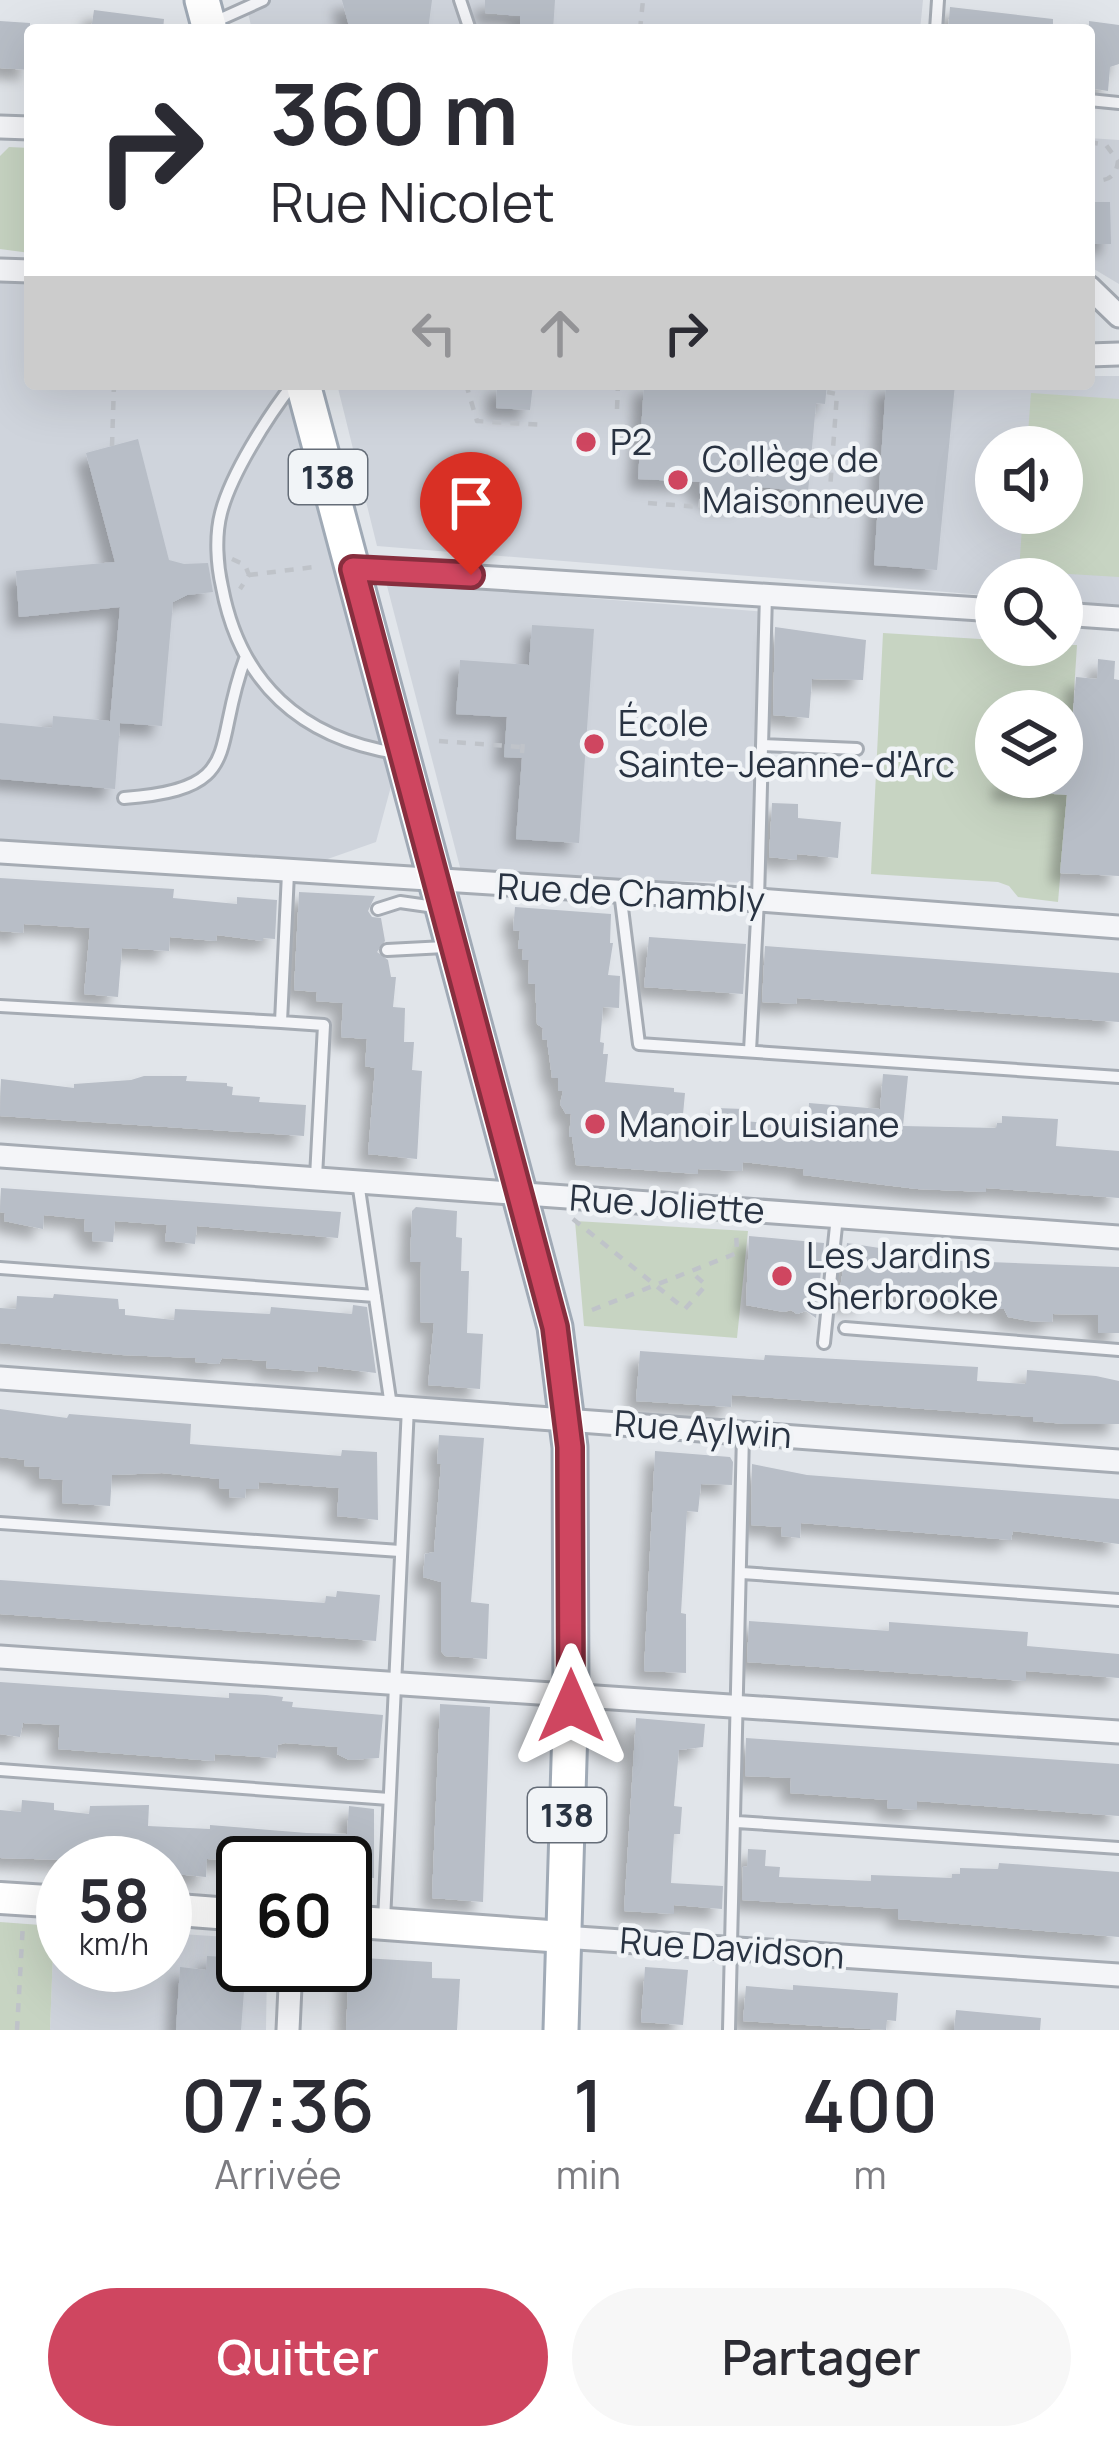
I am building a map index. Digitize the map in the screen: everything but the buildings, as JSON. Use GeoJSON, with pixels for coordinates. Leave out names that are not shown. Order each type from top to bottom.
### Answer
{"type":"FeatureCollection","features":[{"type":"Feature","properties":{"kind":"main road","name":"138"},"geometry":{"type":"LineString","coordinates":[[305,390],[555,1327],[567,1419],[571,1693],[561,2030]]}},
{"type":"Feature","properties":{"kind":"main road","name":"Rue Davidson"},"geometry":{"type":"LineString","coordinates":[[372,1923],[563,1936]]}},
{"type":"Feature","properties":{"kind":"street"},"geometry":{"type":"LineString","coordinates":[[1095,293],[1119,316]]}},
{"type":"Feature","properties":{"kind":"street"},"geometry":{"type":"LineString","coordinates":[[353,569],[975,609]]}},
{"type":"Feature","properties":{"kind":"street"},"geometry":{"type":"LineString","coordinates":[[1083,615],[1119,618]]}},
{"type":"Feature","properties":{"kind":"street","name":"Rue de Chambly"},"geometry":{"type":"LineString","coordinates":[[0,852],[288,873],[440,894],[620,892],[1119,927]]}},
{"type":"Feature","properties":{"kind":"street","name":"Rue Joliette"},"geometry":{"type":"LineString","coordinates":[[0,1156],[1119,1237]]}},
{"type":"Feature","properties":{"kind":"street","name":"Rue Aylwin"},"geometry":{"type":"LineString","coordinates":[[0,1378],[744,1428],[1119,1461]]}},
{"type":"Feature","properties":{"kind":"street"},"geometry":{"type":"LineString","coordinates":[[0,1657],[1119,1732]]}},
{"type":"Feature","properties":{"kind":"street","name":"Rue Davidson"},"geometry":{"type":"LineString","coordinates":[[563,1936],[1119,1975]]}},
{"type":"Feature","properties":{"kind":"street"},"geometry":{"type":"LineString","coordinates":[[288,2030],[290,1992]]}},
{"type":"Feature","properties":{"kind":"lane"},"geometry":{"type":"LineString","coordinates":[[207,18],[263,0]]}},
{"type":"Feature","properties":{"kind":"lane"},"geometry":{"type":"LineString","coordinates":[[288,390],[264,421],[221,513],[218,566],[229,622],[245,659],[273,695],[319,730],[358,746],[400,753]]}},
{"type":"Feature","properties":{"kind":"lane"},"geometry":{"type":"LineString","coordinates":[[750,1051],[766,594]]}},
{"type":"Feature","properties":{"kind":"lane"},"geometry":{"type":"LineString","coordinates":[[124,798],[195,786],[216,768],[245,659]]}},
{"type":"Feature","properties":{"kind":"lane"},"geometry":{"type":"LineString","coordinates":[[762,745],[857,749]]}},
{"type":"Feature","properties":{"kind":"lane"},"geometry":{"type":"LineString","coordinates":[[281,1022],[288,873]]}},
{"type":"Feature","properties":{"kind":"lane"},"geometry":{"type":"LineString","coordinates":[[620,892],[638,1044],[1119,1077]]}},
{"type":"Feature","properties":{"kind":"lane"},"geometry":{"type":"LineString","coordinates":[[378,909],[440,894]]}},
{"type":"Feature","properties":{"kind":"lane"},"geometry":{"type":"LineString","coordinates":[[387,950],[455,947]]}},
{"type":"Feature","properties":{"kind":"lane"},"geometry":{"type":"LineString","coordinates":[[0,1006],[324,1025],[316,1179]]}},
{"type":"Feature","properties":{"kind":"lane"},"geometry":{"type":"LineString","coordinates":[[358,1182],[375,1296],[399,1407],[400,1551],[384,1924]]}},
{"type":"Feature","properties":{"kind":"lane"},"geometry":{"type":"LineString","coordinates":[[824,1342],[837,1216]]}},
{"type":"Feature","properties":{"kind":"lane"},"geometry":{"type":"LineString","coordinates":[[0,1268],[375,1296]]}},
{"type":"Feature","properties":{"kind":"lane"},"geometry":{"type":"LineString","coordinates":[[845,1328],[1119,1351]]}},
{"type":"Feature","properties":{"kind":"lane"},"geometry":{"type":"LineString","coordinates":[[729,2030],[744,1428]]}},
{"type":"Feature","properties":{"kind":"lane"},"geometry":{"type":"LineString","coordinates":[[0,1523],[400,1551]]}},
{"type":"Feature","properties":{"kind":"lane"},"geometry":{"type":"LineString","coordinates":[[742,1573],[1119,1600]]}},
{"type":"Feature","properties":{"kind":"lane"},"geometry":{"type":"LineString","coordinates":[[0,1770],[388,1799]]}},
{"type":"Feature","properties":{"kind":"lane"},"geometry":{"type":"LineString","coordinates":[[736,1822],[1119,1848]]}},
{"type":"Feature","properties":{"kind":"path"},"geometry":{"type":"LineString","coordinates":[[1095,143],[1106,145],[1118,161],[1108,180],[1095,180]]}},
{"type":"Feature","properties":{"kind":"path"},"geometry":{"type":"LineString","coordinates":[[112,446],[114,390]]}},
{"type":"Feature","properties":{"kind":"path"},"geometry":{"type":"LineString","coordinates":[[468,390],[477,422],[544,425]]}},
{"type":"Feature","properties":{"kind":"path"},"geometry":{"type":"LineString","coordinates":[[617,409],[618,390]]}},
{"type":"Feature","properties":{"kind":"path"},"geometry":{"type":"LineString","coordinates":[[648,503],[828,517],[837,394],[826,392]]}},
{"type":"Feature","properties":{"kind":"path"},"geometry":{"type":"LineString","coordinates":[[700,508],[702,494]]}},
{"type":"Feature","properties":{"kind":"path"},"geometry":{"type":"LineString","coordinates":[[740,502],[740,511]]}},
{"type":"Feature","properties":{"kind":"path"},"geometry":{"type":"LineString","coordinates":[[228,558],[245,565],[247,584]]}},
{"type":"Feature","properties":{"kind":"path"},"geometry":{"type":"LineString","coordinates":[[249,575],[314,567]]}},
{"type":"Feature","properties":{"kind":"path"},"geometry":{"type":"LineString","coordinates":[[439,741],[522,747]]}},
{"type":"Feature","properties":{"kind":"path"},"geometry":{"type":"LineString","coordinates":[[569,1215],[685,1309],[706,1285],[690,1271]]}},
{"type":"Feature","properties":{"kind":"path"},"geometry":{"type":"LineString","coordinates":[[592,1310],[737,1253],[736,1233]]}},
{"type":"Feature","properties":{"kind":"path"},"geometry":{"type":"LineString","coordinates":[[12,1908],[17,2030]]}},
{"type":"Feature","properties":{"kind":"shaded area"},"geometry":{"type":"Polygon","coordinates":[[[245,0],[923,0],[921,24],[251,24],[245,0]]]}},
{"type":"Feature","properties":{"kind":"shaded area"},"geometry":{"type":"Polygon","coordinates":[[[1095,138],[1119,140],[1119,284],[1095,270],[1095,138]]]}},
{"type":"Feature","properties":{"kind":"shaded area"},"geometry":{"type":"Polygon","coordinates":[[[0,270],[24,271],[24,390],[305,390],[400,753],[376,842],[288,873],[0,852],[0,270]]]}},
{"type":"Feature","properties":{"kind":"shaded area","name":"Collège de Maisonneuve"},"geometry":{"type":"Polygon","coordinates":[[[1095,376],[1119,376],[1119,606],[1083,603],[1083,558],[975,558],[975,594],[377,546],[338,390],[1095,390],[1095,376]]]}},
{"type":"Feature","properties":{"kind":"shaded area","name":"École Sainte-Jeanne-d'Arc"},"geometry":{"type":"Polygon","coordinates":[[[386,582],[766,612],[754,883],[462,875],[386,582]]]}},
{"type":"Feature","properties":{"kind":"shaded area"},"geometry":{"type":"Polygon","coordinates":[[[192,1935],[216,1936],[216,1992],[267,1992],[266,2030],[50,2030],[51,1992],[192,1992],[192,1935]]]}},
{"type":"Feature","properties":{"kind":"green space"},"geometry":{"type":"Polygon","coordinates":[[[9,147],[24,148],[24,252],[0,249],[0,156],[9,147]]]}},
{"type":"Feature","properties":{"kind":"green space"},"geometry":{"type":"Polygon","coordinates":[[[1031,393],[1119,399],[1119,577],[1083,575],[1083,558],[1020,558],[1022,534],[1083,534],[1083,426],[1029,426],[1031,393]]]}},
{"type":"Feature","properties":{"kind":"green space"},"geometry":{"type":"Polygon","coordinates":[[[883,633],[975,639],[975,666],[1076,666],[1074,690],[975,690],[975,798],[1067,798],[1058,902],[1018,897],[998,882],[871,874],[883,633]]]}},
{"type":"Feature","properties":{"kind":"green space"},"geometry":{"type":"Polygon","coordinates":[[[575,1221],[748,1231],[737,1338],[584,1326],[575,1221]]]}},
{"type":"Feature","properties":{"kind":"green space"},"geometry":{"type":"Polygon","coordinates":[[[0,1922],[36,1925],[36,1992],[51,1992],[50,2030],[0,2030],[0,1922]]]}},
{"type":"Feature","properties":{"kind":"place","name":"P2"},"geometry":{"type":"Point","coordinates":[586,442]}},
{"type":"Feature","properties":{"kind":"place","name":"Collège de Maisonneuve"},"geometry":{"type":"Point","coordinates":[678,480]}},
{"type":"Feature","properties":{"kind":"place","name":"École Sainte-Jeanne-d'Arc"},"geometry":{"type":"Point","coordinates":[594,744]}},
{"type":"Feature","properties":{"kind":"place","name":"Manoir Louisiane"},"geometry":{"type":"Point","coordinates":[595,1124]}},
{"type":"Feature","properties":{"kind":"place","name":"Les Jardins Sherbrooke"},"geometry":{"type":"Point","coordinates":[782,1276]}},
{"type":"Feature","properties":{"kind":"route"},"geometry":{"type":"LineString","coordinates":[[471,575],[353,569],[555,1327],[570,1447],[571,1706]]}}]}
